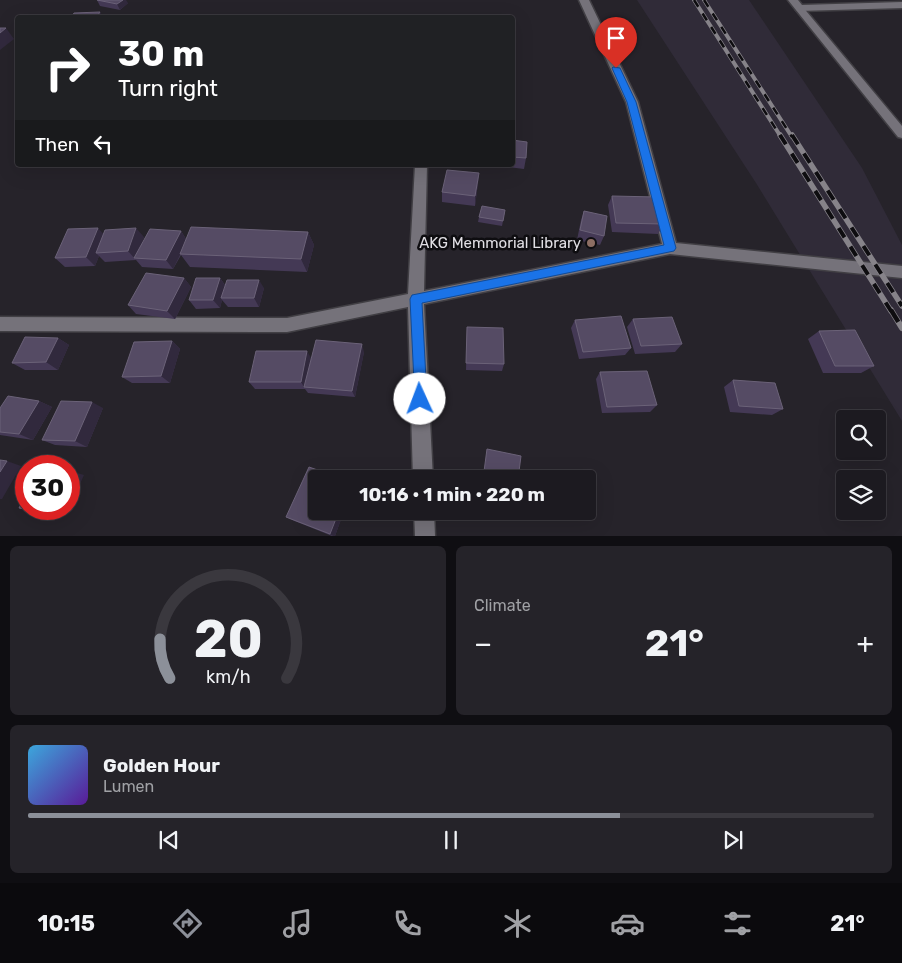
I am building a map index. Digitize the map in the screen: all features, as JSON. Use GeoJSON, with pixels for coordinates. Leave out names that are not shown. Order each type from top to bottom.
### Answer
{"type":"FeatureCollection","features":[{"type":"Feature","properties":{"kind":"street"},"geometry":{"type":"LineString","coordinates":[[584,0],[632,102],[670,248]]}},
{"type":"Feature","properties":{"kind":"street"},"geometry":{"type":"LineString","coordinates":[[796,4],[902,6]]}},
{"type":"Feature","properties":{"kind":"street"},"geometry":{"type":"LineString","coordinates":[[796,4],[902,134]]}},
{"type":"Feature","properties":{"kind":"street"},"geometry":{"type":"LineString","coordinates":[[421,167],[416,299],[423,470]]}},
{"type":"Feature","properties":{"kind":"street"},"geometry":{"type":"LineString","coordinates":[[0,324],[287,325],[670,248],[902,272]]}},
{"type":"Feature","properties":{"kind":"street"},"geometry":{"type":"LineString","coordinates":[[424,520],[425,536]]}},
{"type":"Feature","properties":{"kind":"shaded area"},"geometry":{"type":"Polygon","coordinates":[[[637,0],[749,0],[862,168],[902,245],[902,421],[756,183],[637,0]]]}},
{"type":"Feature","properties":{"kind":"building"},"geometry":{"type":"Polygon","coordinates":[[[97,0],[123,0],[117,4],[97,0]]]}},
{"type":"Feature","properties":{"kind":"building"},"geometry":{"type":"Polygon","coordinates":[[[100,12],[98,15],[73,15],[74,13],[100,12]]]}},
{"type":"Feature","properties":{"kind":"building"},"geometry":{"type":"Polygon","coordinates":[[[515,140],[527,142],[526,158],[515,157],[515,140]]]}},
{"type":"Feature","properties":{"kind":"building"},"geometry":{"type":"Polygon","coordinates":[[[447,170],[479,173],[475,196],[442,192],[447,170]]]}},
{"type":"Feature","properties":{"kind":"building"},"geometry":{"type":"Polygon","coordinates":[[[612,196],[657,197],[664,224],[616,223],[612,196]]]}},
{"type":"Feature","properties":{"kind":"building"},"geometry":{"type":"Polygon","coordinates":[[[482,206],[505,210],[503,221],[479,217],[482,206]]]}},
{"type":"Feature","properties":{"kind":"building"},"geometry":{"type":"Polygon","coordinates":[[[584,211],[607,216],[604,236],[580,230],[584,211]]]}},
{"type":"Feature","properties":{"kind":"building"},"geometry":{"type":"Polygon","coordinates":[[[191,227],[308,232],[301,259],[180,254],[191,227]]]}},
{"type":"Feature","properties":{"kind":"building"},"geometry":{"type":"Polygon","coordinates":[[[98,228],[86,257],[55,258],[68,229],[98,228]]]}},
{"type":"Feature","properties":{"kind":"building"},"geometry":{"type":"Polygon","coordinates":[[[136,228],[128,251],[96,253],[105,230],[136,228]]]}},
{"type":"Feature","properties":{"kind":"building"},"geometry":{"type":"Polygon","coordinates":[[[150,229],[181,231],[166,260],[134,258],[150,229]]]}},
{"type":"Feature","properties":{"kind":"building"},"geometry":{"type":"Polygon","coordinates":[[[146,273],[184,278],[167,311],[128,305],[146,273]]]}},
{"type":"Feature","properties":{"kind":"building"},"geometry":{"type":"Polygon","coordinates":[[[196,278],[220,278],[213,300],[189,300],[196,278]]]}},
{"type":"Feature","properties":{"kind":"building"},"geometry":{"type":"Polygon","coordinates":[[[227,280],[259,280],[254,298],[221,298],[227,280]]]}},
{"type":"Feature","properties":{"kind":"building"},"geometry":{"type":"Polygon","coordinates":[[[621,316],[631,348],[583,352],[575,320],[621,316]]]}},
{"type":"Feature","properties":{"kind":"building"},"geometry":{"type":"Polygon","coordinates":[[[672,317],[682,344],[641,346],[633,319],[672,317]]]}},
{"type":"Feature","properties":{"kind":"building"},"geometry":{"type":"Polygon","coordinates":[[[467,327],[503,328],[504,364],[466,363],[467,327]]]}},
{"type":"Feature","properties":{"kind":"building"},"geometry":{"type":"Polygon","coordinates":[[[855,330],[874,366],[835,366],[819,331],[855,330]]]}},
{"type":"Feature","properties":{"kind":"building"},"geometry":{"type":"Polygon","coordinates":[[[25,337],[58,338],[46,362],[12,363],[25,337]]]}},
{"type":"Feature","properties":{"kind":"building"},"geometry":{"type":"Polygon","coordinates":[[[316,340],[362,344],[352,391],[304,387],[316,340]]]}},
{"type":"Feature","properties":{"kind":"building"},"geometry":{"type":"Polygon","coordinates":[[[172,341],[161,376],[122,377],[134,342],[172,341]]]}},
{"type":"Feature","properties":{"kind":"building"},"geometry":{"type":"Polygon","coordinates":[[[256,351],[307,351],[301,382],[249,382],[256,351]]]}},
{"type":"Feature","properties":{"kind":"building"},"geometry":{"type":"Polygon","coordinates":[[[647,371],[657,405],[607,407],[600,372],[647,371]]]}},
{"type":"Feature","properties":{"kind":"building"},"geometry":{"type":"Polygon","coordinates":[[[733,380],[775,383],[783,409],[739,406],[733,380]]]}},
{"type":"Feature","properties":{"kind":"building"},"geometry":{"type":"Polygon","coordinates":[[[8,396],[39,401],[19,434],[0,432],[0,408],[8,396]]]}},
{"type":"Feature","properties":{"kind":"building"},"geometry":{"type":"Polygon","coordinates":[[[61,401],[92,402],[75,441],[42,440],[61,401]]]}},
{"type":"Feature","properties":{"kind":"building"},"geometry":{"type":"Polygon","coordinates":[[[487,449],[521,456],[519,470],[484,470],[487,449]]]}},
{"type":"Feature","properties":{"kind":"building"},"geometry":{"type":"Polygon","coordinates":[[[0,460],[7,461],[0,472],[0,460]]]}},
{"type":"Feature","properties":{"kind":"building"},"geometry":{"type":"Polygon","coordinates":[[[309,467],[318,470],[308,470],[308,520],[335,520],[330,534],[286,517],[309,467]]]}},
{"type":"Feature","properties":{"kind":"railway"},"geometry":{"type":"LineString","coordinates":[[694,0],[781,137]]}},
{"type":"Feature","properties":{"kind":"railway"},"geometry":{"type":"LineString","coordinates":[[704,0],[792,137]]}},
{"type":"Feature","properties":{"kind":"railway"},"geometry":{"type":"LineString","coordinates":[[780,135],[891,311]]}},
{"type":"Feature","properties":{"kind":"railway"},"geometry":{"type":"LineString","coordinates":[[792,135],[902,306]]}},
{"type":"Feature","properties":{"kind":"railway"},"geometry":{"type":"LineString","coordinates":[[891,310],[902,328]]}},
{"type":"Feature","properties":{"kind":"place","name":"AKG Memmorial Library"},"geometry":{"type":"Point","coordinates":[591,243]}},
{"type":"Feature","properties":{"kind":"route"},"geometry":{"type":"LineString","coordinates":[[420,399],[416,299],[670,248],[632,102],[616,68]]}}]}
